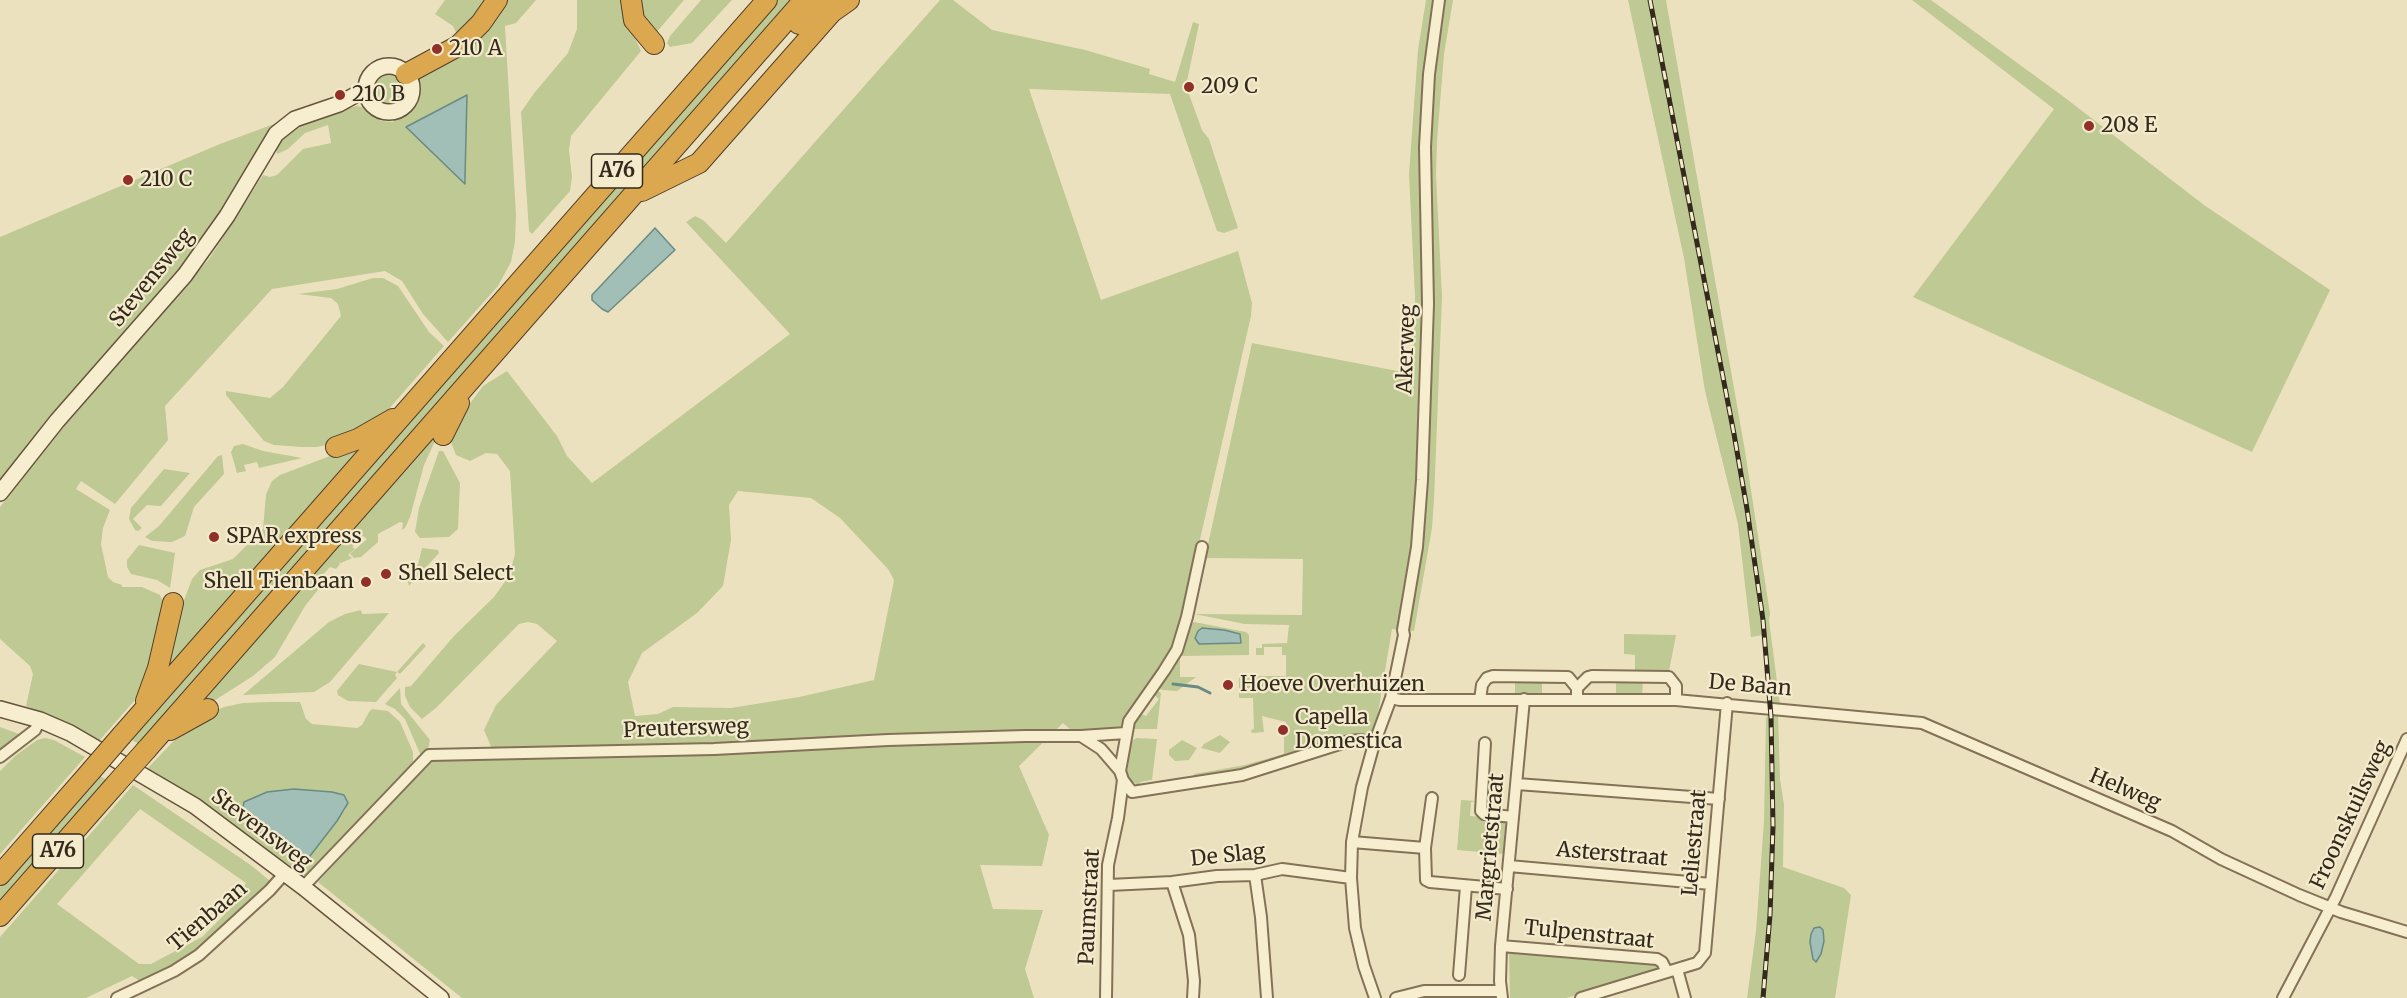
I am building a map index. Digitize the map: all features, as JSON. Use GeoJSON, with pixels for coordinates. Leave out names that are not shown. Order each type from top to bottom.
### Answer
{"type":"FeatureCollection","features":[{"type":"Feature","properties":{"kind":"highway"},"geometry":{"type":"LineString","coordinates":[[406,74],[458,46],[482,23],[497,0]]}},
{"type":"Feature","properties":{"kind":"highway"},"geometry":{"type":"LineString","coordinates":[[631,0],[634,20],[654,44]]}},
{"type":"Feature","properties":{"kind":"highway","name":"A76"},"geometry":{"type":"LineString","coordinates":[[0,874],[767,0]]}},
{"type":"Feature","properties":{"kind":"highway","name":"A76"},"geometry":{"type":"LineString","coordinates":[[0,916],[804,0]]}},
{"type":"Feature","properties":{"kind":"highway","name":"A76"},"geometry":{"type":"LineString","coordinates":[[671,178],[697,143],[822,0]]}},
{"type":"Feature","properties":{"kind":"highway","name":"A76"},"geometry":{"type":"LineString","coordinates":[[635,194],[699,163],[832,12],[849,0]]}},
{"type":"Feature","properties":{"kind":"highway","name":"A76"},"geometry":{"type":"LineString","coordinates":[[503,302],[524,255]]}},
{"type":"Feature","properties":{"kind":"highway","name":"A76"},"geometry":{"type":"LineString","coordinates":[[443,435],[471,379]]}},
{"type":"Feature","properties":{"kind":"highway","name":"A76"},"geometry":{"type":"LineString","coordinates":[[336,447],[358,439],[406,412]]}},
{"type":"Feature","properties":{"kind":"highway","name":"A76"},"geometry":{"type":"LineString","coordinates":[[140,714],[158,668],[173,603]]}},
{"type":"Feature","properties":{"kind":"highway","name":"A76"},"geometry":{"type":"LineString","coordinates":[[152,743],[208,709]]}},
{"type":"Feature","properties":{"kind":"street","name":"Akerweg"},"geometry":{"type":"LineString","coordinates":[[1375,998],[1359,947],[1352,903],[1352,842],[1362,787],[1374,744],[1391,698],[1404,635],[1419,518],[1428,304],[1425,147],[1429,74],[1439,0]]}},
{"type":"Feature","properties":{"kind":"street"},"geometry":{"type":"LineString","coordinates":[[393,66],[406,74],[411,87],[410,95],[402,108],[387,111],[380,110],[368,95],[370,76],[381,67],[393,66]]}},
{"type":"Feature","properties":{"kind":"street","name":"Stevensweg"},"geometry":{"type":"LineString","coordinates":[[0,493],[57,421],[185,275],[227,216],[276,134],[295,119],[368,95]]}},
{"type":"Feature","properties":{"kind":"street","name":"Paumstraat"},"geometry":{"type":"LineString","coordinates":[[1106,998],[1108,865],[1118,818],[1126,733],[1131,716],[1177,650],[1187,617],[1202,547]]}},
{"type":"Feature","properties":{"kind":"street","name":"De Baan"},"geometry":{"type":"LineString","coordinates":[[1480,700],[1482,685],[1487,678],[1493,676],[1568,677],[1577,694]]}},
{"type":"Feature","properties":{"kind":"street","name":"De Baan"},"geometry":{"type":"LineString","coordinates":[[1577,694],[1588,677],[1592,676],[1669,676],[1676,686],[1676,700]]}},
{"type":"Feature","properties":{"kind":"street","name":"De Baan"},"geometry":{"type":"LineString","coordinates":[[1391,698],[1480,700],[1577,694],[1727,703],[1820,713]]}},
{"type":"Feature","properties":{"kind":"street","name":"Margrietstraat"},"geometry":{"type":"LineString","coordinates":[[1502,995],[1501,946],[1524,699]]}},
{"type":"Feature","properties":{"kind":"street","name":"Leliestraat"},"geometry":{"type":"LineString","coordinates":[[1672,970],[1697,963],[1705,953],[1727,703]]}},
{"type":"Feature","properties":{"kind":"street","name":"Stevensweg"},"geometry":{"type":"LineString","coordinates":[[0,711],[40,720],[90,744],[186,801],[285,873],[441,998]]}},
{"type":"Feature","properties":{"kind":"street","name":"Helweg"},"geometry":{"type":"LineString","coordinates":[[1820,713],[1905,720],[1939,729],[2172,831],[2245,871],[2330,908],[2407,932]]}},
{"type":"Feature","properties":{"kind":"street"},"geometry":{"type":"LineString","coordinates":[[0,757],[35,730],[40,720]]}},
{"type":"Feature","properties":{"kind":"street","name":"Preutersweg"},"geometry":{"type":"LineString","coordinates":[[303,887],[429,755],[714,749],[921,738],[1081,736],[1126,733]]}},
{"type":"Feature","properties":{"kind":"street"},"geometry":{"type":"LineString","coordinates":[[1081,736],[1106,753],[1132,792],[1242,775],[1349,741],[1361,740],[1374,744]]}},
{"type":"Feature","properties":{"kind":"street","name":"Froonskuilsweg"},"geometry":{"type":"LineString","coordinates":[[2283,998],[2330,908],[2407,739]]}},
{"type":"Feature","properties":{"kind":"street"},"geometry":{"type":"LineString","coordinates":[[1485,743],[1480,811],[1484,814],[1513,816]]}},
{"type":"Feature","properties":{"kind":"street"},"geometry":{"type":"LineString","coordinates":[[1517,784],[1719,799]]}},
{"type":"Feature","properties":{"kind":"street","name":"Paumstraat"},"geometry":{"type":"LineString","coordinates":[[1118,818],[1131,798],[1132,792]]}},
{"type":"Feature","properties":{"kind":"street"},"geometry":{"type":"LineString","coordinates":[[1432,798],[1425,848],[1426,880],[1507,890]]}},
{"type":"Feature","properties":{"kind":"street"},"geometry":{"type":"LineString","coordinates":[[1352,842],[1425,848]]}},
{"type":"Feature","properties":{"kind":"street","name":"Asterstraat"},"geometry":{"type":"LineString","coordinates":[[1509,866],[1711,884]]}},
{"type":"Feature","properties":{"kind":"street","name":"De Slag"},"geometry":{"type":"LineString","coordinates":[[1109,885],[1255,875],[1282,870],[1351,878]]}},
{"type":"Feature","properties":{"kind":"street","name":"Tienbaan"},"geometry":{"type":"LineString","coordinates":[[117,998],[174,971],[199,955],[270,890],[285,873]]}},
{"type":"Feature","properties":{"kind":"street"},"geometry":{"type":"LineString","coordinates":[[1255,875],[1261,917],[1267,998]]}},
{"type":"Feature","properties":{"kind":"street"},"geometry":{"type":"LineString","coordinates":[[1172,882],[1189,935],[1194,981],[1193,998]]}},
{"type":"Feature","properties":{"kind":"street"},"geometry":{"type":"LineString","coordinates":[[1459,975],[1466,886]]}},
{"type":"Feature","properties":{"kind":"street","name":"Tulpenstraat"},"geometry":{"type":"LineString","coordinates":[[1501,946],[1657,959],[1672,970],[1620,992],[1581,998]]}},
{"type":"Feature","properties":{"kind":"street"},"geometry":{"type":"LineString","coordinates":[[1672,970],[1685,998]]}},
{"type":"Feature","properties":{"kind":"street"},"geometry":{"type":"LineString","coordinates":[[1396,998],[1425,991],[1502,995]]}},
{"type":"Feature","properties":{"kind":"green space"},"geometry":{"type":"Polygon","coordinates":[[[445,0],[492,0],[458,37],[453,26],[435,14],[445,0]]]}},
{"type":"Feature","properties":{"kind":"green space"},"geometry":{"type":"Polygon","coordinates":[[[506,0],[536,0],[516,23],[505,26],[516,215],[515,242],[511,262],[498,286],[448,342],[423,314],[402,281],[385,271],[272,289],[165,406],[168,440],[115,504],[81,481],[76,489],[110,510],[103,528],[101,544],[108,577],[122,587],[142,587],[160,595],[166,608],[165,621],[135,700],[98,742],[61,721],[26,706],[33,674],[30,666],[0,639],[0,507],[43,451],[209,259],[263,175],[270,177],[277,175],[303,149],[331,143],[328,125],[305,133],[288,149],[277,154],[276,148],[280,140],[297,126],[326,114],[357,106],[370,109],[381,121],[393,122],[413,95],[416,88],[413,76],[506,0]]]}},
{"type":"Feature","properties":{"kind":"green space"},"geometry":{"type":"Polygon","coordinates":[[[577,0],[622,0],[622,9],[641,51],[571,136],[570,191],[532,234],[529,231],[521,112],[568,53],[577,29],[577,0]]]}},
{"type":"Feature","properties":{"kind":"green space"},"geometry":{"type":"Polygon","coordinates":[[[635,0],[684,0],[656,33],[646,29],[635,0]]]}},
{"type":"Feature","properties":{"kind":"green space"},"geometry":{"type":"Polygon","coordinates":[[[701,0],[732,0],[692,43],[670,47],[667,43],[670,36],[701,0]]]}},
{"type":"Feature","properties":{"kind":"green space"},"geometry":{"type":"Polygon","coordinates":[[[774,0],[796,0],[142,746],[128,738],[774,0]]]}},
{"type":"Feature","properties":{"kind":"green space"},"geometry":{"type":"Polygon","coordinates":[[[940,0],[953,0],[992,30],[1085,50],[1150,69],[1149,74],[1175,82],[1193,22],[1199,24],[1186,86],[1202,130],[1209,139],[1238,228],[1224,233],[1217,231],[1170,94],[1029,89],[1101,300],[1238,251],[1252,303],[1251,316],[1180,627],[1164,664],[1129,712],[1123,731],[1073,732],[1063,723],[1019,766],[1049,835],[1042,866],[980,865],[993,909],[1043,910],[1025,969],[1034,998],[462,998],[318,882],[432,759],[492,749],[484,730],[496,705],[557,641],[537,624],[528,622],[519,624],[436,708],[422,719],[410,707],[405,696],[405,687],[411,686],[454,636],[494,597],[509,576],[515,554],[510,471],[497,454],[486,453],[470,461],[456,455],[451,442],[460,417],[483,386],[507,371],[557,436],[567,456],[592,483],[790,334],[686,222],[695,216],[703,220],[726,243],[940,0]],[[738,491],[729,505],[731,540],[723,586],[697,613],[642,653],[628,682],[635,716],[658,714],[673,707],[731,708],[799,697],[874,680],[894,580],[888,569],[840,518],[811,498],[738,491]]]}},
{"type":"Feature","properties":{"kind":"green space"},"geometry":{"type":"Polygon","coordinates":[[[1426,0],[1453,0],[1444,54],[1437,141],[1436,174],[1442,297],[1434,500],[1432,528],[1414,631],[1392,629],[1375,731],[1257,767],[1196,779],[1194,774],[1245,765],[1284,754],[1284,733],[1287,733],[1286,722],[1262,716],[1264,732],[1252,733],[1251,730],[1254,729],[1253,698],[1239,698],[1239,676],[1286,676],[1286,655],[1282,655],[1282,647],[1264,647],[1264,655],[1256,655],[1256,648],[1262,648],[1262,644],[1287,643],[1289,625],[1245,624],[1194,614],[1302,615],[1303,559],[1205,558],[1252,343],[1413,374],[1415,297],[1409,174],[1418,50],[1426,0]]]}},
{"type":"Feature","properties":{"kind":"green space"},"geometry":{"type":"Polygon","coordinates":[[[1628,0],[1666,0],[1745,451],[1770,614],[1780,705],[1770,704],[1763,635],[1751,637],[1738,524],[1705,391],[1684,258],[1628,0]]]}},
{"type":"Feature","properties":{"kind":"green space"},"geometry":{"type":"Polygon","coordinates":[[[1912,0],[1931,0],[2064,97],[2204,205],[2330,290],[2252,452],[1913,297],[2054,109],[1912,0]]]}},
{"type":"Feature","properties":{"kind":"green space"},"geometry":{"type":"Polygon","coordinates":[[[388,73],[399,78],[404,89],[399,100],[388,105],[377,100],[372,89],[377,78],[388,73]]]}},
{"type":"Feature","properties":{"kind":"green space"},"geometry":{"type":"Polygon","coordinates":[[[282,121],[202,245],[0,480],[0,237],[220,144],[282,121]]]}},
{"type":"Feature","properties":{"kind":"green space"},"geometry":{"type":"Polygon","coordinates":[[[373,278],[383,278],[398,286],[429,332],[444,346],[380,419],[339,442],[317,447],[301,447],[274,445],[264,441],[226,395],[226,391],[270,398],[283,387],[341,316],[338,304],[331,298],[298,294],[337,289],[373,278]]]}},
{"type":"Feature","properties":{"kind":"green space"},"geometry":{"type":"Polygon","coordinates":[[[441,428],[424,465],[405,528],[402,530],[403,523],[400,522],[378,534],[378,542],[361,557],[354,558],[350,554],[367,539],[363,536],[352,547],[355,549],[348,555],[352,558],[339,562],[336,569],[330,567],[318,580],[322,585],[305,606],[275,657],[253,676],[187,718],[441,428]]]}},
{"type":"Feature","properties":{"kind":"green space"},"geometry":{"type":"Polygon","coordinates":[[[372,440],[163,678],[180,611],[192,579],[200,570],[233,559],[263,529],[266,494],[272,481],[280,475],[372,440]]]}},
{"type":"Feature","properties":{"kind":"green space"},"geometry":{"type":"Polygon","coordinates":[[[243,444],[263,451],[302,458],[259,468],[257,462],[244,465],[246,471],[237,473],[231,452],[234,446],[243,444]]]}},
{"type":"Feature","properties":{"kind":"green space"},"geometry":{"type":"Polygon","coordinates":[[[439,451],[443,451],[460,483],[458,529],[449,537],[420,538],[415,532],[419,508],[439,451]]]}},
{"type":"Feature","properties":{"kind":"green space"},"geometry":{"type":"Polygon","coordinates":[[[222,455],[224,474],[194,507],[185,536],[172,542],[152,541],[145,537],[159,526],[218,456],[222,455]]]}},
{"type":"Feature","properties":{"kind":"green space"},"geometry":{"type":"Polygon","coordinates":[[[164,469],[190,473],[161,506],[147,505],[133,519],[142,528],[135,530],[129,519],[131,508],[164,469]]]}},
{"type":"Feature","properties":{"kind":"green space"},"geometry":{"type":"Polygon","coordinates":[[[139,545],[175,553],[170,588],[157,580],[131,574],[127,567],[127,560],[139,545]]]}},
{"type":"Feature","properties":{"kind":"green space"},"geometry":{"type":"Polygon","coordinates":[[[422,548],[438,550],[439,553],[409,586],[404,580],[408,563],[418,565],[422,548]]]}},
{"type":"Feature","properties":{"kind":"green space"},"geometry":{"type":"Polygon","coordinates":[[[361,610],[362,614],[389,613],[330,682],[314,692],[243,695],[329,622],[345,614],[361,610]]]}},
{"type":"Feature","properties":{"kind":"green space"},"geometry":{"type":"Polygon","coordinates":[[[1194,622],[1246,632],[1249,635],[1249,655],[1180,656],[1180,677],[1196,677],[1177,691],[1158,688],[1189,625],[1194,622]]]}},
{"type":"Feature","properties":{"kind":"green space"},"geometry":{"type":"Polygon","coordinates":[[[1624,634],[1676,635],[1669,671],[1635,671],[1635,655],[1624,654],[1624,634]]]}},
{"type":"Feature","properties":{"kind":"green space"},"geometry":{"type":"Polygon","coordinates":[[[423,643],[426,646],[400,674],[397,672],[423,643]]]}},
{"type":"Feature","properties":{"kind":"green space"},"geometry":{"type":"Polygon","coordinates":[[[359,664],[397,672],[395,675],[397,678],[376,702],[348,701],[338,695],[337,691],[359,664]]]}},
{"type":"Feature","properties":{"kind":"green space"},"geometry":{"type":"Polygon","coordinates":[[[1515,681],[1542,681],[1542,696],[1515,696],[1515,681]]]}},
{"type":"Feature","properties":{"kind":"green space"},"geometry":{"type":"Polygon","coordinates":[[[1616,681],[1643,681],[1642,696],[1616,696],[1616,681]]]}},
{"type":"Feature","properties":{"kind":"green space"},"geometry":{"type":"Polygon","coordinates":[[[400,688],[401,704],[430,740],[428,749],[421,756],[405,719],[395,709],[385,704],[400,688]]]}},
{"type":"Feature","properties":{"kind":"green space"},"geometry":{"type":"Polygon","coordinates":[[[1157,690],[1161,693],[1157,729],[1135,729],[1132,727],[1139,713],[1146,716],[1159,699],[1152,693],[1157,690]]]}},
{"type":"Feature","properties":{"kind":"green space"},"geometry":{"type":"Polygon","coordinates":[[[300,702],[306,719],[312,724],[357,728],[362,725],[372,709],[388,711],[400,722],[413,752],[413,764],[360,824],[306,876],[257,844],[221,816],[146,770],[187,727],[224,707],[243,703],[300,702]],[[294,789],[267,792],[244,802],[254,826],[310,856],[346,809],[294,789]]]}},
{"type":"Feature","properties":{"kind":"green space"},"geometry":{"type":"Polygon","coordinates":[[[1770,713],[1778,713],[1780,779],[1784,805],[1783,867],[1844,888],[1851,895],[1835,998],[1747,998],[1756,931],[1764,821],[1766,718],[1770,713]]]}},
{"type":"Feature","properties":{"kind":"green space"},"geometry":{"type":"Polygon","coordinates":[[[0,727],[22,735],[0,752],[0,727]]]}},
{"type":"Feature","properties":{"kind":"green space"},"geometry":{"type":"Polygon","coordinates":[[[1220,735],[1230,742],[1220,753],[1201,748],[1204,744],[1220,735]]]}},
{"type":"Feature","properties":{"kind":"green space"},"geometry":{"type":"Polygon","coordinates":[[[45,738],[54,740],[85,757],[0,854],[0,771],[15,756],[37,740],[45,738]]]}},
{"type":"Feature","properties":{"kind":"green space"},"geometry":{"type":"Polygon","coordinates":[[[1136,738],[1157,739],[1152,780],[1140,782],[1140,786],[1131,781],[1127,772],[1130,743],[1136,738]]]}},
{"type":"Feature","properties":{"kind":"green space"},"geometry":{"type":"Polygon","coordinates":[[[1182,740],[1197,748],[1189,760],[1175,761],[1169,755],[1169,750],[1182,740]]]}},
{"type":"Feature","properties":{"kind":"green space"},"geometry":{"type":"Polygon","coordinates":[[[96,774],[111,782],[0,909],[0,887],[96,774]]]}},
{"type":"Feature","properties":{"kind":"green space"},"geometry":{"type":"Polygon","coordinates":[[[133,785],[252,866],[270,881],[194,955],[143,983],[132,976],[86,998],[0,998],[0,937],[133,785]],[[140,809],[57,904],[139,964],[151,964],[202,937],[224,915],[246,883],[140,809]]]}},
{"type":"Feature","properties":{"kind":"green space"},"geometry":{"type":"Polygon","coordinates":[[[1461,800],[1477,801],[1471,802],[1470,816],[1506,819],[1503,854],[1457,850],[1461,800]]]}},
{"type":"Feature","properties":{"kind":"green space"},"geometry":{"type":"Polygon","coordinates":[[[1509,950],[1659,963],[1660,970],[1566,998],[1510,998],[1509,950]]]}},
{"type":"Feature","properties":{"kind":"water"},"geometry":{"type":"Polygon","coordinates":[[[467,95],[465,178],[465,184],[406,127],[467,95]]]}},
{"type":"Feature","properties":{"kind":"water"},"geometry":{"type":"Polygon","coordinates":[[[655,228],[675,250],[608,312],[602,309],[592,300],[592,295],[655,228]]]}},
{"type":"Feature","properties":{"kind":"water"},"geometry":{"type":"Polygon","coordinates":[[[1202,628],[1240,634],[1241,643],[1199,644],[1195,638],[1202,628]]]}},
{"type":"Feature","properties":{"kind":"water"},"geometry":{"type":"Polygon","coordinates":[[[294,789],[344,795],[348,803],[337,821],[304,861],[296,861],[265,836],[254,826],[243,807],[244,802],[267,792],[294,789]]]}},
{"type":"Feature","properties":{"kind":"water"},"geometry":{"type":"Polygon","coordinates":[[[1820,927],[1823,930],[1824,941],[1821,954],[1816,962],[1813,959],[1810,942],[1814,928],[1820,927]]]}},
{"type":"Feature","properties":{"kind":"waterway"},"geometry":{"type":"LineString","coordinates":[[1173,684],[1198,687],[1210,693]]}},
{"type":"Feature","properties":{"kind":"railway"},"geometry":{"type":"LineString","coordinates":[[1650,0],[1734,434],[1763,620],[1771,717],[1773,826],[1770,915],[1763,998]]}},
{"type":"Feature","properties":{"kind":"place","name":"210 A"},"geometry":{"type":"Point","coordinates":[437,49]}},
{"type":"Feature","properties":{"kind":"place","name":"209 C"},"geometry":{"type":"Point","coordinates":[1189,87]}},
{"type":"Feature","properties":{"kind":"place","name":"210 B"},"geometry":{"type":"Point","coordinates":[340,95]}},
{"type":"Feature","properties":{"kind":"place","name":"208 E"},"geometry":{"type":"Point","coordinates":[2089,126]}},
{"type":"Feature","properties":{"kind":"place","name":"210 C"},"geometry":{"type":"Point","coordinates":[128,180]}},
{"type":"Feature","properties":{"kind":"place","name":"SPAR express"},"geometry":{"type":"Point","coordinates":[214,537]}},
{"type":"Feature","properties":{"kind":"place","name":"Shell Select"},"geometry":{"type":"Point","coordinates":[386,574]}},
{"type":"Feature","properties":{"kind":"place","name":"Shell Tienbaan"},"geometry":{"type":"Point","coordinates":[366,582]}},
{"type":"Feature","properties":{"kind":"place","name":"Hoeve Overhuizen"},"geometry":{"type":"Point","coordinates":[1228,685]}},
{"type":"Feature","properties":{"kind":"place","name":"Capella Domestica"},"geometry":{"type":"Point","coordinates":[1283,730]}}]}
